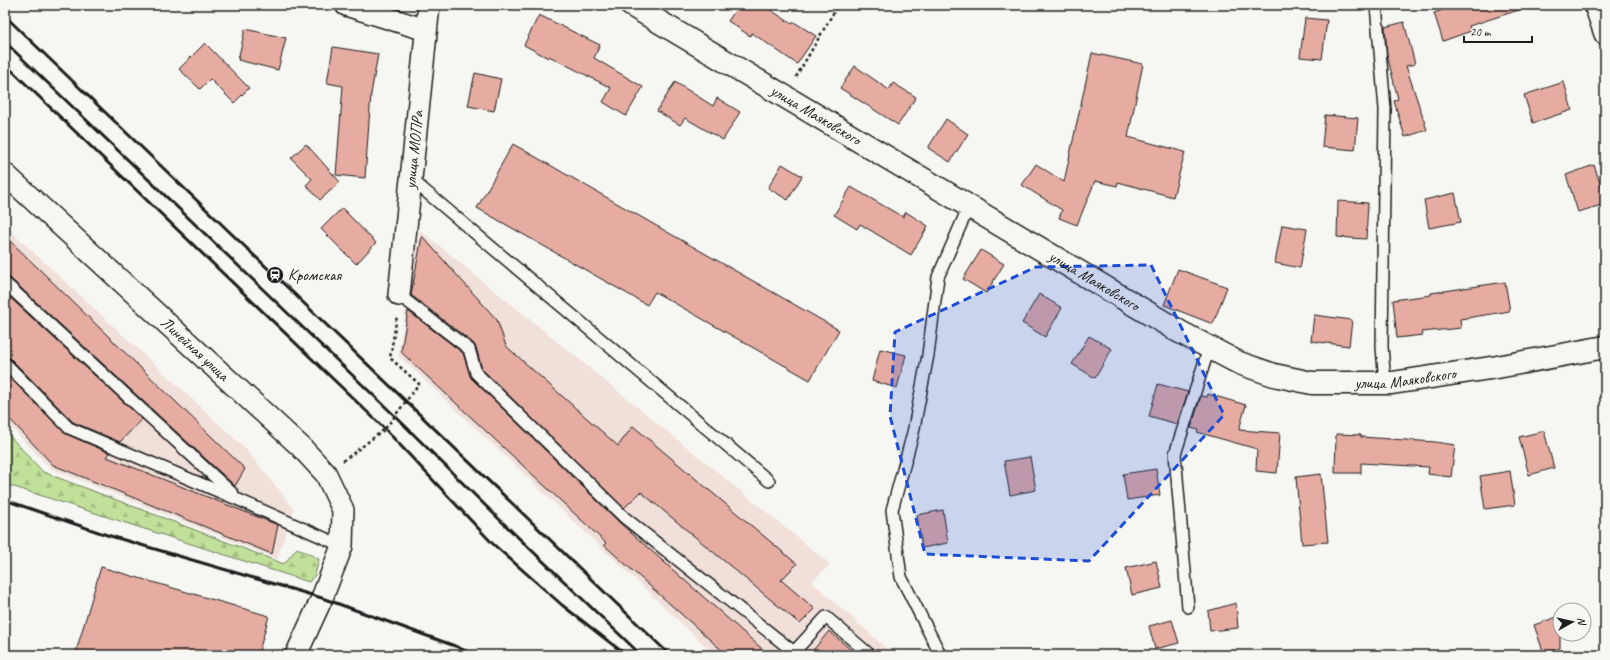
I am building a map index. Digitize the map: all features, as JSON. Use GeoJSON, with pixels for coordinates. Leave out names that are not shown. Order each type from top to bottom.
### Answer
{"type":"FeatureCollection","features":[{"type":"Feature","properties":{"kind":"street"},"geometry":{"type":"LineString","coordinates":[[346,5],[426,30]]}},
{"type":"Feature","properties":{"kind":"street","name":"улица МОПРа"},"geometry":{"type":"LineString","coordinates":[[399,295],[429,5]]}},
{"type":"Feature","properties":{"kind":"street","name":"улица Маяковского"},"geometry":{"type":"LineString","coordinates":[[631,5],[1180,332],[1239,363],[1274,375],[1312,383],[1392,383],[1497,367],[1605,347]]}},
{"type":"Feature","properties":{"kind":"street"},"geometry":{"type":"LineString","coordinates":[[1595,5],[1605,34]]}},
{"type":"Feature","properties":{"kind":"street","name":"Линейная улица"},"geometry":{"type":"LineString","coordinates":[[5,174],[301,448],[326,474],[343,510],[342,546],[322,598],[296,655]]}},
{"type":"Feature","properties":{"kind":"lane"},"geometry":{"type":"LineString","coordinates":[[1376,5],[1386,109],[1382,347],[1385,383]]}},
{"type":"Feature","properties":{"kind":"lane"},"geometry":{"type":"LineString","coordinates":[[412,180],[769,482]]}},
{"type":"Feature","properties":{"kind":"lane"},"geometry":{"type":"LineString","coordinates":[[939,652],[901,577],[892,510],[913,433],[926,363],[938,277],[969,206]]}},
{"type":"Feature","properties":{"kind":"lane"},"geometry":{"type":"LineString","coordinates":[[5,283],[239,500]]}},
{"type":"Feature","properties":{"kind":"lane"},"geometry":{"type":"LineString","coordinates":[[399,295],[469,349],[476,373],[625,518],[795,653],[826,617],[870,655]]}},
{"type":"Feature","properties":{"kind":"lane"},"geometry":{"type":"LineString","coordinates":[[1188,607],[1174,454],[1209,348]]}},
{"type":"Feature","properties":{"kind":"lane"},"geometry":{"type":"LineString","coordinates":[[5,363],[69,428],[239,500],[342,546]]}},
{"type":"Feature","properties":{"kind":"path"},"geometry":{"type":"LineString","coordinates":[[785,97],[838,5]]}},
{"type":"Feature","properties":{"kind":"path"},"geometry":{"type":"LineString","coordinates":[[326,474],[385,429],[419,384],[390,358],[399,295]]}},
{"type":"Feature","properties":{"kind":"highlighted area"},"geometry":{"type":"Polygon","coordinates":[[[1151,265],[1224,415],[1089,561],[925,554],[890,416],[895,332],[1036,267],[1151,265]]]}},
{"type":"Feature","properties":{"kind":"shaded area"},"geometry":{"type":"Polygon","coordinates":[[[5,226],[245,448],[294,509],[277,559],[50,468],[5,421],[5,226]]]}},
{"type":"Feature","properties":{"kind":"shaded area"},"geometry":{"type":"Polygon","coordinates":[[[420,230],[830,564],[812,582],[894,655],[715,655],[398,355],[420,230]]]}},
{"type":"Feature","properties":{"kind":"green space"},"geometry":{"type":"Polygon","coordinates":[[[5,431],[43,472],[284,564],[297,548],[319,559],[315,575],[309,582],[5,484],[5,431]]]}},
{"type":"Feature","properties":{"kind":"building"},"geometry":{"type":"Polygon","coordinates":[[[739,5],[763,5],[792,24],[794,22],[816,36],[797,64],[752,33],[750,36],[728,21],[739,5]]]}},
{"type":"Feature","properties":{"kind":"building"},"geometry":{"type":"Polygon","coordinates":[[[1456,5],[1521,5],[1522,9],[1469,26],[1471,31],[1443,41],[1434,13],[1456,5]]]}},
{"type":"Feature","properties":{"kind":"building"},"geometry":{"type":"Polygon","coordinates":[[[539,15],[600,45],[594,58],[643,87],[626,116],[603,102],[611,88],[549,56],[548,58],[524,45],[539,15]]]}},
{"type":"Feature","properties":{"kind":"building"},"geometry":{"type":"Polygon","coordinates":[[[1305,18],[1327,20],[1322,59],[1300,57],[1305,18]]]}},
{"type":"Feature","properties":{"kind":"building"},"geometry":{"type":"Polygon","coordinates":[[[1404,22],[1415,64],[1406,66],[1427,130],[1405,137],[1394,101],[1398,99],[1387,55],[1385,27],[1404,22]]]}},
{"type":"Feature","properties":{"kind":"building"},"geometry":{"type":"Polygon","coordinates":[[[245,29],[286,38],[278,70],[238,60],[245,29]]]}},
{"type":"Feature","properties":{"kind":"building"},"geometry":{"type":"Polygon","coordinates":[[[205,43],[249,88],[234,103],[210,79],[200,89],[179,69],[205,43]]]}},
{"type":"Feature","properties":{"kind":"building"},"geometry":{"type":"Polygon","coordinates":[[[333,47],[378,54],[371,94],[365,178],[336,175],[343,86],[327,83],[333,47]]]}},
{"type":"Feature","properties":{"kind":"building"},"geometry":{"type":"Polygon","coordinates":[[[1092,53],[1143,64],[1128,137],[1185,152],[1173,197],[1118,182],[1117,186],[1095,181],[1077,225],[1059,218],[1062,210],[1022,185],[1036,164],[1064,182],[1092,53]]]}},
{"type":"Feature","properties":{"kind":"building"},"geometry":{"type":"Polygon","coordinates":[[[855,66],[889,90],[893,83],[916,97],[898,125],[840,88],[855,66]]]}},
{"type":"Feature","properties":{"kind":"building"},"geometry":{"type":"Polygon","coordinates":[[[475,73],[501,79],[494,111],[468,106],[475,73]]]}},
{"type":"Feature","properties":{"kind":"building"},"geometry":{"type":"Polygon","coordinates":[[[675,82],[713,106],[717,98],[740,112],[723,140],[685,118],[680,125],[657,111],[675,82]]]}},
{"type":"Feature","properties":{"kind":"building"},"geometry":{"type":"Polygon","coordinates":[[[1564,82],[1572,110],[1533,123],[1524,95],[1564,82]]]}},
{"type":"Feature","properties":{"kind":"building"},"geometry":{"type":"Polygon","coordinates":[[[1325,115],[1358,118],[1355,150],[1322,147],[1325,115]]]}},
{"type":"Feature","properties":{"kind":"building"},"geometry":{"type":"Polygon","coordinates":[[[946,119],[968,134],[950,162],[928,148],[946,119]]]}},
{"type":"Feature","properties":{"kind":"building"},"geometry":{"type":"Polygon","coordinates":[[[306,144],[340,182],[320,200],[306,185],[312,179],[291,158],[306,144]]]}},
{"type":"Feature","properties":{"kind":"building"},"geometry":{"type":"Polygon","coordinates":[[[513,144],[839,330],[810,380],[655,292],[647,305],[477,208],[513,144]]]}},
{"type":"Feature","properties":{"kind":"building"},"geometry":{"type":"Polygon","coordinates":[[[782,164],[802,176],[788,200],[768,188],[782,164]]]}},
{"type":"Feature","properties":{"kind":"building"},"geometry":{"type":"Polygon","coordinates":[[[1594,165],[1605,198],[1605,204],[1578,212],[1566,175],[1594,165]]]}},
{"type":"Feature","properties":{"kind":"building"},"geometry":{"type":"Polygon","coordinates":[[[851,187],[903,217],[906,212],[928,226],[911,255],[860,224],[857,229],[834,215],[851,187]]]}},
{"type":"Feature","properties":{"kind":"building"},"geometry":{"type":"Polygon","coordinates":[[[1455,193],[1461,222],[1429,228],[1424,200],[1455,193]]]}},
{"type":"Feature","properties":{"kind":"building"},"geometry":{"type":"Polygon","coordinates":[[[1338,201],[1368,203],[1366,239],[1337,237],[1338,201]]]}},
{"type":"Feature","properties":{"kind":"building"},"geometry":{"type":"Polygon","coordinates":[[[342,208],[376,243],[356,264],[321,229],[342,208]]]}},
{"type":"Feature","properties":{"kind":"building"},"geometry":{"type":"Polygon","coordinates":[[[1282,225],[1307,229],[1300,268],[1275,263],[1282,225]]]}},
{"type":"Feature","properties":{"kind":"building"},"geometry":{"type":"Polygon","coordinates":[[[5,236],[245,469],[235,486],[10,278],[5,276],[5,236]]]}},
{"type":"Feature","properties":{"kind":"building"},"geometry":{"type":"Polygon","coordinates":[[[422,236],[497,320],[506,346],[618,446],[633,426],[797,564],[781,580],[815,609],[800,624],[641,492],[624,508],[482,369],[476,347],[473,343],[411,295],[422,236]]]}},
{"type":"Feature","properties":{"kind":"building"},"geometry":{"type":"Polygon","coordinates":[[[981,250],[1004,264],[986,293],[963,279],[981,250]]]}},
{"type":"Feature","properties":{"kind":"building"},"geometry":{"type":"Polygon","coordinates":[[[1178,269],[1227,287],[1213,324],[1164,305],[1178,269]]]}},
{"type":"Feature","properties":{"kind":"building"},"geometry":{"type":"Polygon","coordinates":[[[1505,282],[1510,311],[1460,319],[1461,328],[1422,332],[1423,335],[1397,338],[1393,300],[1505,282]]]}},
{"type":"Feature","properties":{"kind":"building"},"geometry":{"type":"Polygon","coordinates":[[[5,293],[142,419],[120,442],[73,422],[10,358],[5,356],[5,293]]]}},
{"type":"Feature","properties":{"kind":"building"},"geometry":{"type":"Polygon","coordinates":[[[1039,294],[1062,308],[1045,337],[1022,323],[1039,294]]]}},
{"type":"Feature","properties":{"kind":"building"},"geometry":{"type":"Polygon","coordinates":[[[408,311],[463,353],[471,378],[620,523],[769,655],[727,655],[604,545],[606,543],[401,352],[408,311]]]}},
{"type":"Feature","properties":{"kind":"building"},"geometry":{"type":"Polygon","coordinates":[[[1314,315],[1352,320],[1349,346],[1311,341],[1314,315]]]}},
{"type":"Feature","properties":{"kind":"building"},"geometry":{"type":"Polygon","coordinates":[[[1089,336],[1112,349],[1095,378],[1072,364],[1089,336]]]}},
{"type":"Feature","properties":{"kind":"building"},"geometry":{"type":"Polygon","coordinates":[[[880,349],[906,355],[897,388],[872,381],[880,349]]]}},
{"type":"Feature","properties":{"kind":"building"},"geometry":{"type":"Polygon","coordinates":[[[5,373],[66,434],[110,453],[107,457],[278,525],[272,554],[53,465],[5,414],[5,373]]]}},
{"type":"Feature","properties":{"kind":"building"},"geometry":{"type":"Polygon","coordinates":[[[1158,384],[1188,392],[1177,424],[1149,416],[1158,384]]]}},
{"type":"Feature","properties":{"kind":"building"},"geometry":{"type":"Polygon","coordinates":[[[1208,394],[1246,405],[1239,430],[1280,433],[1277,473],[1256,471],[1257,449],[1197,432],[1198,430],[1191,428],[1201,396],[1207,397],[1208,394]]]}},
{"type":"Feature","properties":{"kind":"building"},"geometry":{"type":"Polygon","coordinates":[[[1544,431],[1554,468],[1529,475],[1519,437],[1544,431]]]}},
{"type":"Feature","properties":{"kind":"building"},"geometry":{"type":"Polygon","coordinates":[[[1336,434],[1361,435],[1361,437],[1435,442],[1455,445],[1451,477],[1428,474],[1429,467],[1361,463],[1361,473],[1335,473],[1336,434]]]}},
{"type":"Feature","properties":{"kind":"building"},"geometry":{"type":"Polygon","coordinates":[[[1030,457],[1036,490],[1010,495],[1004,461],[1030,457]]]}},
{"type":"Feature","properties":{"kind":"building"},"geometry":{"type":"Polygon","coordinates":[[[1156,469],[1160,495],[1127,500],[1123,474],[1156,469]]]}},
{"type":"Feature","properties":{"kind":"building"},"geometry":{"type":"Polygon","coordinates":[[[1510,471],[1515,505],[1485,509],[1480,476],[1510,471]]]}},
{"type":"Feature","properties":{"kind":"building"},"geometry":{"type":"Polygon","coordinates":[[[1321,474],[1328,542],[1302,544],[1296,477],[1321,474]]]}},
{"type":"Feature","properties":{"kind":"building"},"geometry":{"type":"Polygon","coordinates":[[[943,510],[948,543],[922,548],[917,515],[943,510]]]}},
{"type":"Feature","properties":{"kind":"building"},"geometry":{"type":"Polygon","coordinates":[[[1156,561],[1162,588],[1132,595],[1126,568],[1156,561]]]}},
{"type":"Feature","properties":{"kind":"building"},"geometry":{"type":"Polygon","coordinates":[[[101,567],[269,616],[258,655],[75,655],[101,567]]]}},
{"type":"Feature","properties":{"kind":"building"},"geometry":{"type":"Polygon","coordinates":[[[1236,603],[1238,628],[1210,631],[1208,611],[1236,603]]]}},
{"type":"Feature","properties":{"kind":"building"},"geometry":{"type":"Polygon","coordinates":[[[1552,619],[1552,642],[1560,642],[1560,648],[1544,654],[1534,625],[1552,619]]]}},
{"type":"Feature","properties":{"kind":"building"},"geometry":{"type":"Polygon","coordinates":[[[1172,620],[1179,643],[1155,649],[1149,626],[1172,620]]]}},
{"type":"Feature","properties":{"kind":"building"},"geometry":{"type":"Polygon","coordinates":[[[829,631],[857,655],[809,655],[829,631]]]}},
{"type":"Feature","properties":{"kind":"railway"},"geometry":{"type":"LineString","coordinates":[[5,16],[670,655]]}},
{"type":"Feature","properties":{"kind":"railway"},"geometry":{"type":"LineString","coordinates":[[5,42],[395,416],[499,519],[641,655]]}},
{"type":"Feature","properties":{"kind":"railway"},"geometry":{"type":"LineString","coordinates":[[5,64],[385,429],[493,544],[562,605],[626,655]]}},
{"type":"Feature","properties":{"kind":"railway"},"geometry":{"type":"LineString","coordinates":[[5,500],[107,535],[322,598],[455,646],[475,655]]}},
{"type":"Feature","properties":{"kind":"place","name":"Кромская"},"geometry":{"type":"Point","coordinates":[275,275]}}]}
